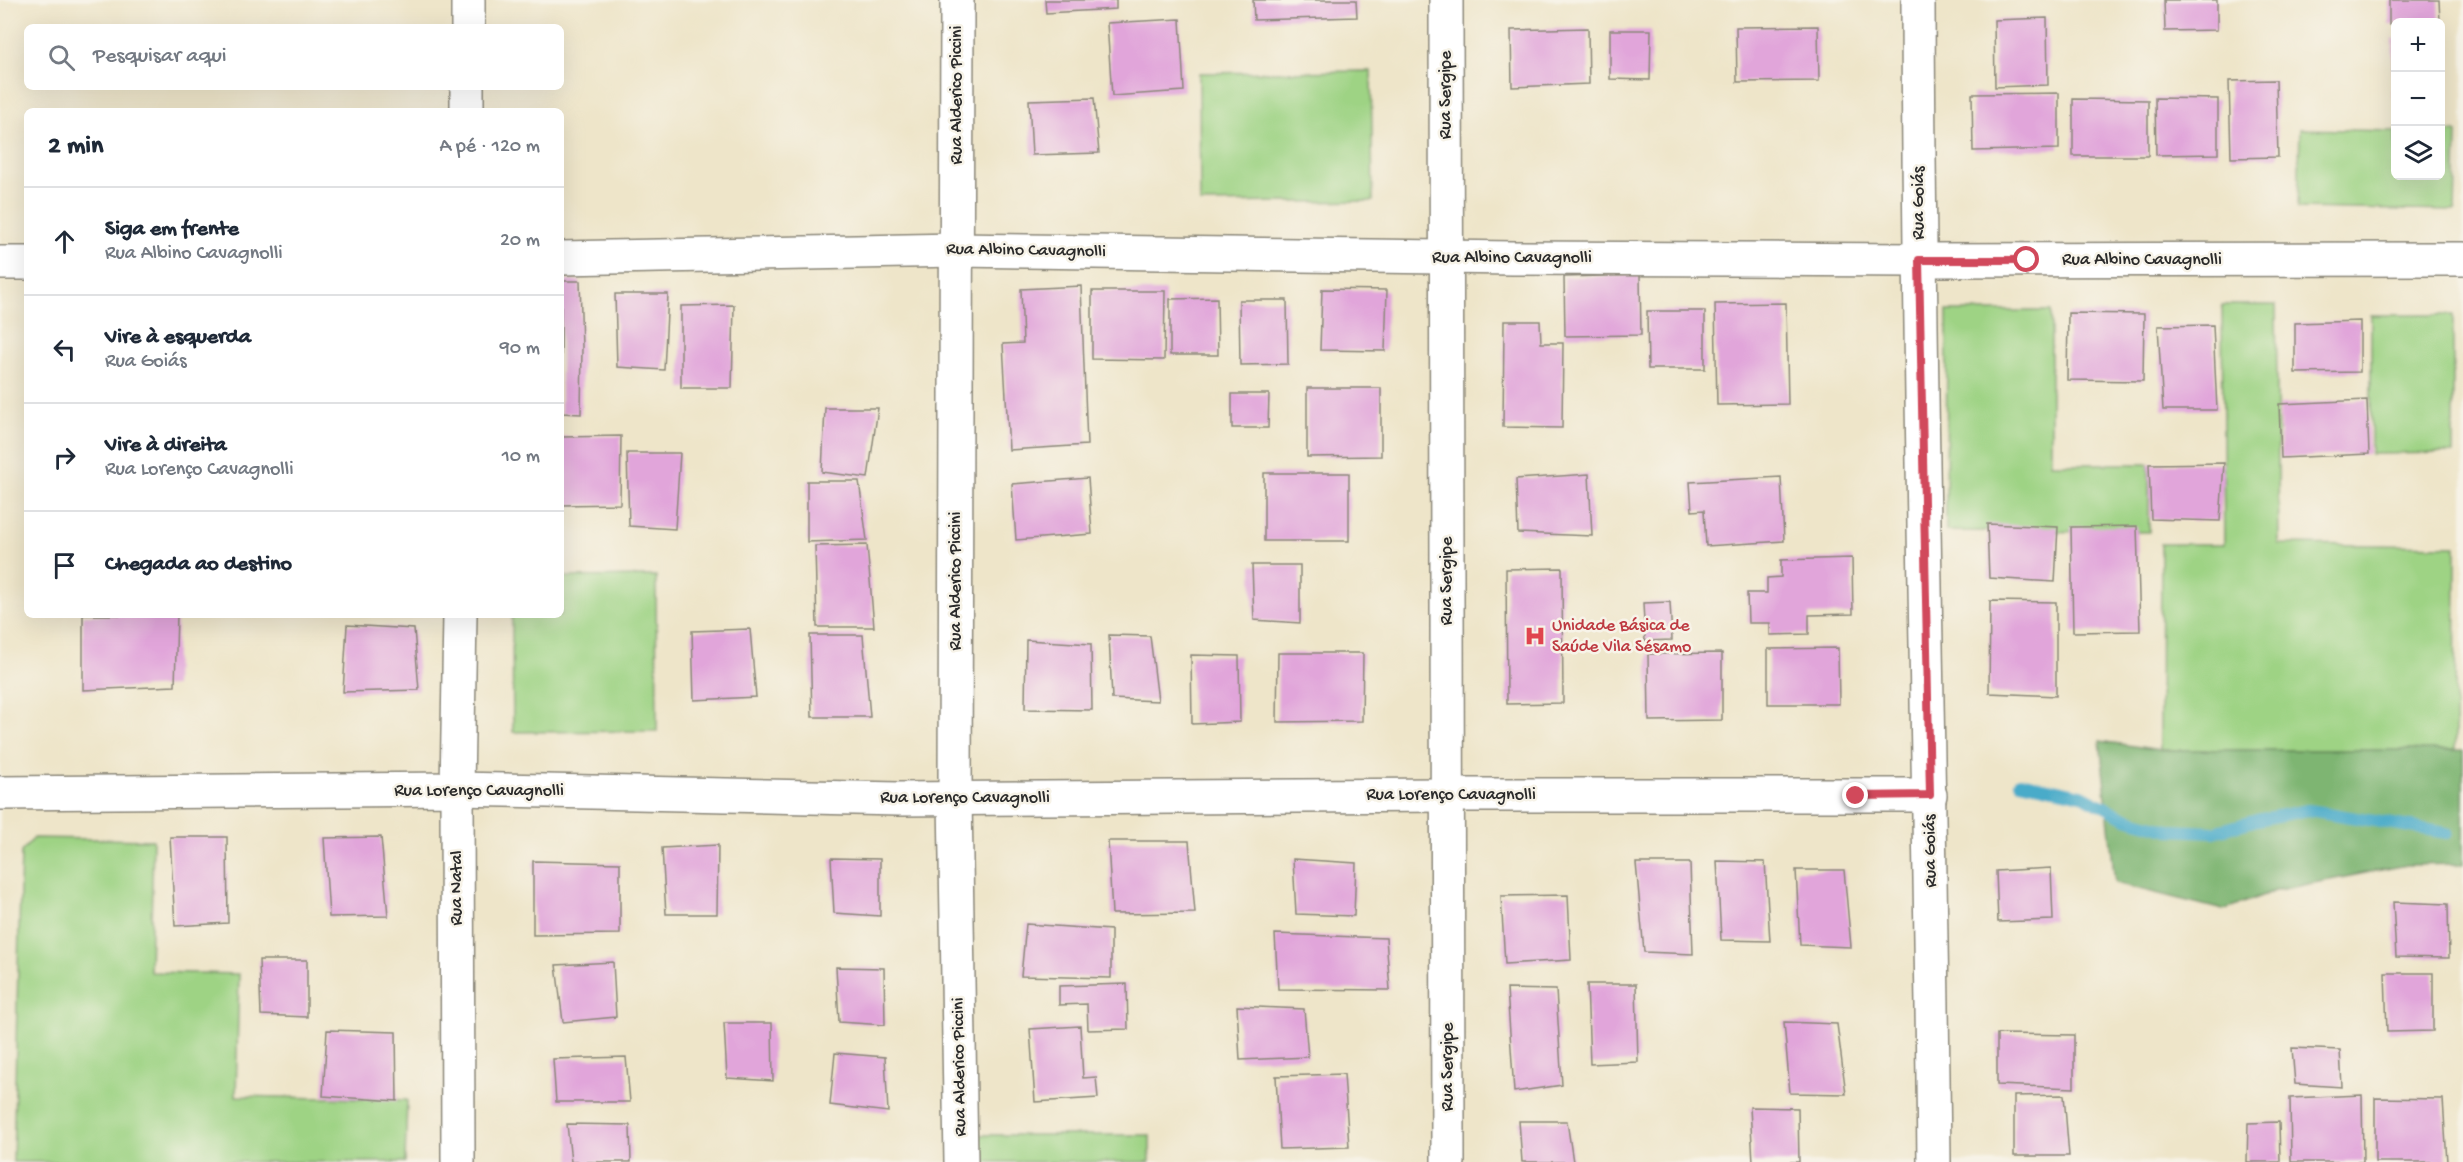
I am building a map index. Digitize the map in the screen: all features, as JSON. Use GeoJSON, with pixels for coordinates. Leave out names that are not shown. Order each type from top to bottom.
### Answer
{"type":"FeatureCollection","features":[{"type":"Feature","properties":{"kind":"street"},"geometry":{"type":"LineString","coordinates":[[468,0],[468,24]]}},
{"type":"Feature","properties":{"kind":"street","name":"Rua Alderico Piccini"},"geometry":{"type":"LineString","coordinates":[[957,0],[955,798],[961,1162]]}},
{"type":"Feature","properties":{"kind":"street","name":"Rua Sergipe"},"geometry":{"type":"LineString","coordinates":[[1446,0],[1448,1162]]}},
{"type":"Feature","properties":{"kind":"street","name":"Rua Goiás"},"geometry":{"type":"LineString","coordinates":[[1918,0],[1919,260],[1930,795],[1934,1162]]}},
{"type":"Feature","properties":{"kind":"street"},"geometry":{"type":"LineString","coordinates":[[467,90],[467,108]]}},
{"type":"Feature","properties":{"kind":"street","name":"Rua Albino Cavagnolli"},"geometry":{"type":"LineString","coordinates":[[564,258],[957,250],[1447,258],[2463,259]]}},
{"type":"Feature","properties":{"kind":"street"},"geometry":{"type":"LineString","coordinates":[[0,263],[24,263]]}},
{"type":"Feature","properties":{"kind":"street","name":"Rua Natal"},"geometry":{"type":"LineString","coordinates":[[458,1162],[457,789],[460,618]]}},
{"type":"Feature","properties":{"kind":"street","name":"Rua Lorenço Cavagnolli"},"geometry":{"type":"LineString","coordinates":[[0,793],[457,789],[955,798],[1930,795]]}},
{"type":"Feature","properties":{"kind":"green space"},"geometry":{"type":"Polygon","coordinates":[[[1371,71],[1373,201],[1200,203],[1199,73],[1371,71]]]}},
{"type":"Feature","properties":{"kind":"green space"},"geometry":{"type":"Polygon","coordinates":[[[2300,129],[2391,131],[2391,180],[2445,180],[2445,132],[2457,132],[2455,211],[2298,208],[2300,129]]]}},
{"type":"Feature","properties":{"kind":"green space"},"geometry":{"type":"Polygon","coordinates":[[[2222,305],[2276,305],[2279,544],[2456,546],[2455,751],[2160,750],[2161,544],[2224,544],[2222,305]]]}},
{"type":"Feature","properties":{"kind":"green space"},"geometry":{"type":"Polygon","coordinates":[[[1947,311],[2051,311],[2051,464],[2149,464],[2149,532],[1946,531],[1947,311]]]}},
{"type":"Feature","properties":{"kind":"green space"},"geometry":{"type":"Polygon","coordinates":[[[2371,315],[2453,315],[2453,453],[2371,454],[2371,315]]]}},
{"type":"Feature","properties":{"kind":"green space"},"geometry":{"type":"Polygon","coordinates":[[[656,576],[657,731],[513,732],[512,618],[564,618],[564,577],[656,576]]]}},
{"type":"Feature","properties":{"kind":"green space"},"geometry":{"type":"Polygon","coordinates":[[[2100,741],[2160,750],[2463,750],[2463,864],[2407,865],[2278,890],[2223,910],[2115,883],[2100,741]]]}},
{"type":"Feature","properties":{"kind":"green space"},"geometry":{"type":"Polygon","coordinates":[[[34,838],[153,840],[150,972],[239,974],[236,1096],[407,1100],[405,1162],[13,1162],[21,852],[34,838]]]}},
{"type":"Feature","properties":{"kind":"green space"},"geometry":{"type":"Polygon","coordinates":[[[978,1135],[1150,1135],[1150,1162],[978,1162],[978,1135]]]}},
{"type":"Feature","properties":{"kind":"building"},"geometry":{"type":"Polygon","coordinates":[[[1045,0],[1116,0],[1116,9],[1046,13],[1045,0]]]}},
{"type":"Feature","properties":{"kind":"building"},"geometry":{"type":"Polygon","coordinates":[[[1253,0],[1356,0],[1357,17],[1254,20],[1253,0]]]}},
{"type":"Feature","properties":{"kind":"building"},"geometry":{"type":"Polygon","coordinates":[[[2164,0],[2217,0],[2217,30],[2165,31],[2164,0]]]}},
{"type":"Feature","properties":{"kind":"building"},"geometry":{"type":"Polygon","coordinates":[[[2389,0],[2439,0],[2440,18],[2391,18],[2391,25],[2389,25],[2389,0]]]}},
{"type":"Feature","properties":{"kind":"building"},"geometry":{"type":"Polygon","coordinates":[[[2047,18],[2048,85],[1995,87],[1994,20],[2047,18]]]}},
{"type":"Feature","properties":{"kind":"building"},"geometry":{"type":"Polygon","coordinates":[[[1180,19],[1184,91],[1112,96],[1107,23],[1180,19]]]}},
{"type":"Feature","properties":{"kind":"building"},"geometry":{"type":"Polygon","coordinates":[[[1818,26],[1819,81],[1737,82],[1736,27],[1818,26]]]}},
{"type":"Feature","properties":{"kind":"building"},"geometry":{"type":"Polygon","coordinates":[[[1588,28],[1589,84],[1512,87],[1511,30],[1588,28]]]}},
{"type":"Feature","properties":{"kind":"building"},"geometry":{"type":"Polygon","coordinates":[[[1610,30],[1651,30],[1650,80],[1610,79],[1610,30]]]}},
{"type":"Feature","properties":{"kind":"building"},"geometry":{"type":"Polygon","coordinates":[[[2276,80],[2278,157],[2231,158],[2229,81],[2276,80]]]}},
{"type":"Feature","properties":{"kind":"building"},"geometry":{"type":"Polygon","coordinates":[[[2059,93],[2059,149],[1973,151],[1972,94],[2059,93]]]}},
{"type":"Feature","properties":{"kind":"building"},"geometry":{"type":"Polygon","coordinates":[[[1094,98],[1099,153],[1032,155],[1029,100],[1094,98]]]}},
{"type":"Feature","properties":{"kind":"building"},"geometry":{"type":"Polygon","coordinates":[[[2155,98],[2218,99],[2218,154],[2156,155],[2155,98]]]}},
{"type":"Feature","properties":{"kind":"building"},"geometry":{"type":"Polygon","coordinates":[[[2073,99],[2148,100],[2148,156],[2073,156],[2073,99]]]}},
{"type":"Feature","properties":{"kind":"building"},"geometry":{"type":"Polygon","coordinates":[[[1640,275],[1641,335],[1565,336],[1564,277],[1640,275]]]}},
{"type":"Feature","properties":{"kind":"building"},"geometry":{"type":"Polygon","coordinates":[[[564,281],[580,281],[581,414],[564,413],[564,281]]]}},
{"type":"Feature","properties":{"kind":"building"},"geometry":{"type":"Polygon","coordinates":[[[1081,286],[1087,445],[1009,450],[1003,344],[1023,343],[1021,289],[1081,286]]]}},
{"type":"Feature","properties":{"kind":"building"},"geometry":{"type":"Polygon","coordinates":[[[1322,289],[1387,290],[1385,351],[1320,350],[1322,289]]]}},
{"type":"Feature","properties":{"kind":"building"},"geometry":{"type":"Polygon","coordinates":[[[1092,291],[1165,291],[1164,360],[1092,359],[1092,291]]]}},
{"type":"Feature","properties":{"kind":"building"},"geometry":{"type":"Polygon","coordinates":[[[615,294],[668,294],[664,370],[617,367],[615,294]]]}},
{"type":"Feature","properties":{"kind":"building"},"geometry":{"type":"Polygon","coordinates":[[[1217,298],[1218,355],[1170,355],[1170,299],[1217,298]]]}},
{"type":"Feature","properties":{"kind":"building"},"geometry":{"type":"Polygon","coordinates":[[[1239,300],[1287,300],[1288,364],[1240,365],[1239,300]]]}},
{"type":"Feature","properties":{"kind":"building"},"geometry":{"type":"Polygon","coordinates":[[[1786,303],[1788,404],[1717,405],[1715,304],[1786,303]]]}},
{"type":"Feature","properties":{"kind":"building"},"geometry":{"type":"Polygon","coordinates":[[[734,305],[732,388],[681,388],[681,306],[734,305]]]}},
{"type":"Feature","properties":{"kind":"building"},"geometry":{"type":"Polygon","coordinates":[[[1647,311],[1705,311],[1705,369],[1648,369],[1647,311]]]}},
{"type":"Feature","properties":{"kind":"building"},"geometry":{"type":"Polygon","coordinates":[[[2068,313],[2144,314],[2143,381],[2067,380],[2068,313]]]}},
{"type":"Feature","properties":{"kind":"building"},"geometry":{"type":"Polygon","coordinates":[[[1504,321],[1540,321],[1541,343],[1563,343],[1562,428],[1503,427],[1504,321]]]}},
{"type":"Feature","properties":{"kind":"building"},"geometry":{"type":"Polygon","coordinates":[[[2360,321],[2360,372],[2295,373],[2295,323],[2360,321]]]}},
{"type":"Feature","properties":{"kind":"building"},"geometry":{"type":"Polygon","coordinates":[[[2213,325],[2217,410],[2163,410],[2158,326],[2213,325]]]}},
{"type":"Feature","properties":{"kind":"building"},"geometry":{"type":"Polygon","coordinates":[[[1307,388],[1381,388],[1381,456],[1307,457],[1307,388]]]}},
{"type":"Feature","properties":{"kind":"building"},"geometry":{"type":"Polygon","coordinates":[[[1232,394],[1269,394],[1268,428],[1232,428],[1232,394]]]}},
{"type":"Feature","properties":{"kind":"building"},"geometry":{"type":"Polygon","coordinates":[[[2367,400],[2369,454],[2281,458],[2279,404],[2367,400]]]}},
{"type":"Feature","properties":{"kind":"building"},"geometry":{"type":"Polygon","coordinates":[[[825,408],[878,408],[868,478],[822,472],[825,408]]]}},
{"type":"Feature","properties":{"kind":"building"},"geometry":{"type":"Polygon","coordinates":[[[621,436],[620,504],[564,505],[564,437],[621,436]]]}},
{"type":"Feature","properties":{"kind":"building"},"geometry":{"type":"Polygon","coordinates":[[[627,453],[680,453],[675,529],[629,526],[627,453]]]}},
{"type":"Feature","properties":{"kind":"building"},"geometry":{"type":"Polygon","coordinates":[[[2224,463],[2220,521],[2151,519],[2149,464],[2224,463]]]}},
{"type":"Feature","properties":{"kind":"building"},"geometry":{"type":"Polygon","coordinates":[[[1264,473],[1349,473],[1349,541],[1264,541],[1264,473]]]}},
{"type":"Feature","properties":{"kind":"building"},"geometry":{"type":"Polygon","coordinates":[[[1589,474],[1592,536],[1518,533],[1516,479],[1589,474]]]}},
{"type":"Feature","properties":{"kind":"building"},"geometry":{"type":"Polygon","coordinates":[[[1781,477],[1784,541],[1706,546],[1704,510],[1692,511],[1690,482],[1781,477]]]}},
{"type":"Feature","properties":{"kind":"building"},"geometry":{"type":"Polygon","coordinates":[[[1088,478],[1092,534],[1016,540],[1012,484],[1088,478]]]}},
{"type":"Feature","properties":{"kind":"building"},"geometry":{"type":"Polygon","coordinates":[[[807,481],[859,481],[867,540],[807,542],[807,481]]]}},
{"type":"Feature","properties":{"kind":"building"},"geometry":{"type":"Polygon","coordinates":[[[1987,524],[2058,527],[2055,582],[1989,578],[1987,524]]]}},
{"type":"Feature","properties":{"kind":"building"},"geometry":{"type":"Polygon","coordinates":[[[2137,526],[2140,631],[2073,632],[2071,527],[2137,526]]]}},
{"type":"Feature","properties":{"kind":"building"},"geometry":{"type":"Polygon","coordinates":[[[867,545],[874,627],[817,627],[815,546],[867,545]]]}},
{"type":"Feature","properties":{"kind":"building"},"geometry":{"type":"Polygon","coordinates":[[[1852,558],[1853,614],[1809,615],[1809,634],[1770,635],[1770,623],[1748,623],[1747,593],[1767,593],[1767,578],[1781,577],[1781,560],[1852,558]]]}},
{"type":"Feature","properties":{"kind":"building"},"geometry":{"type":"Polygon","coordinates":[[[1252,565],[1300,565],[1300,623],[1254,620],[1252,565]]]}},
{"type":"Feature","properties":{"kind":"building","name":"Unidade Básica de Saúde Vila Sésamo"},"geometry":{"type":"Polygon","coordinates":[[[1562,568],[1563,703],[1507,704],[1506,569],[1562,568]]]}},
{"type":"Feature","properties":{"kind":"building"},"geometry":{"type":"Polygon","coordinates":[[[1990,601],[2056,602],[2056,696],[1989,693],[1990,601]]]}},
{"type":"Feature","properties":{"kind":"building"},"geometry":{"type":"Polygon","coordinates":[[[1670,602],[1672,640],[1645,641],[1643,603],[1670,602]]]}},
{"type":"Feature","properties":{"kind":"building"},"geometry":{"type":"Polygon","coordinates":[[[83,618],[177,618],[175,686],[83,690],[83,618]]]}},
{"type":"Feature","properties":{"kind":"building"},"geometry":{"type":"Polygon","coordinates":[[[347,625],[414,629],[419,690],[343,692],[347,625]]]}},
{"type":"Feature","properties":{"kind":"building"},"geometry":{"type":"Polygon","coordinates":[[[750,629],[756,697],[694,700],[692,631],[750,629]]]}},
{"type":"Feature","properties":{"kind":"building"},"geometry":{"type":"Polygon","coordinates":[[[810,635],[863,635],[870,717],[812,717],[810,635]]]}},
{"type":"Feature","properties":{"kind":"building"},"geometry":{"type":"Polygon","coordinates":[[[1109,635],[1150,636],[1158,701],[1112,699],[1109,635]]]}},
{"type":"Feature","properties":{"kind":"building"},"geometry":{"type":"Polygon","coordinates":[[[1026,640],[1091,644],[1092,710],[1025,709],[1026,640]]]}},
{"type":"Feature","properties":{"kind":"building"},"geometry":{"type":"Polygon","coordinates":[[[1838,648],[1839,704],[1768,704],[1768,649],[1838,648]]]}},
{"type":"Feature","properties":{"kind":"building"},"geometry":{"type":"Polygon","coordinates":[[[1278,653],[1363,653],[1362,721],[1277,722],[1278,653]]]}},
{"type":"Feature","properties":{"kind":"building"},"geometry":{"type":"Polygon","coordinates":[[[1722,653],[1722,720],[1649,721],[1648,654],[1722,653]]]}},
{"type":"Feature","properties":{"kind":"building"},"geometry":{"type":"Polygon","coordinates":[[[1191,655],[1239,656],[1240,722],[1192,724],[1191,655]]]}},
{"type":"Feature","properties":{"kind":"building"},"geometry":{"type":"Polygon","coordinates":[[[170,837],[227,837],[228,923],[175,926],[170,837]]]}},
{"type":"Feature","properties":{"kind":"building"},"geometry":{"type":"Polygon","coordinates":[[[381,837],[388,916],[329,917],[324,838],[381,837]]]}},
{"type":"Feature","properties":{"kind":"building"},"geometry":{"type":"Polygon","coordinates":[[[1108,841],[1189,841],[1195,913],[1112,914],[1108,841]]]}},
{"type":"Feature","properties":{"kind":"building"},"geometry":{"type":"Polygon","coordinates":[[[718,845],[717,914],[666,914],[662,848],[718,845]]]}},
{"type":"Feature","properties":{"kind":"building"},"geometry":{"type":"Polygon","coordinates":[[[831,858],[880,859],[880,916],[834,913],[831,858]]]}},
{"type":"Feature","properties":{"kind":"building"},"geometry":{"type":"Polygon","coordinates":[[[1293,859],[1356,863],[1354,916],[1296,914],[1293,859]]]}},
{"type":"Feature","properties":{"kind":"building"},"geometry":{"type":"Polygon","coordinates":[[[533,861],[620,863],[620,934],[533,935],[533,861]]]}},
{"type":"Feature","properties":{"kind":"building"},"geometry":{"type":"Polygon","coordinates":[[[1717,861],[1765,862],[1770,941],[1721,940],[1717,861]]]}},
{"type":"Feature","properties":{"kind":"building"},"geometry":{"type":"Polygon","coordinates":[[[1636,863],[1690,863],[1693,954],[1644,952],[1636,863]]]}},
{"type":"Feature","properties":{"kind":"building"},"geometry":{"type":"Polygon","coordinates":[[[2051,868],[2053,920],[1998,922],[1996,871],[2051,868]]]}},
{"type":"Feature","properties":{"kind":"building"},"geometry":{"type":"Polygon","coordinates":[[[1796,870],[1844,870],[1851,947],[1800,945],[1796,870]]]}},
{"type":"Feature","properties":{"kind":"building"},"geometry":{"type":"Polygon","coordinates":[[[1568,895],[1571,960],[1505,964],[1501,896],[1568,895]]]}},
{"type":"Feature","properties":{"kind":"building"},"geometry":{"type":"Polygon","coordinates":[[[2393,902],[2448,904],[2449,958],[2396,957],[2393,902]]]}},
{"type":"Feature","properties":{"kind":"building"},"geometry":{"type":"Polygon","coordinates":[[[1026,924],[1111,930],[1111,978],[1021,976],[1026,924]]]}},
{"type":"Feature","properties":{"kind":"building"},"geometry":{"type":"Polygon","coordinates":[[[1275,934],[1386,938],[1390,990],[1278,989],[1275,934]]]}},
{"type":"Feature","properties":{"kind":"building"},"geometry":{"type":"Polygon","coordinates":[[[259,960],[307,960],[307,1017],[261,1015],[259,960]]]}},
{"type":"Feature","properties":{"kind":"building"},"geometry":{"type":"Polygon","coordinates":[[[613,962],[616,1017],[563,1022],[556,965],[613,962]]]}},
{"type":"Feature","properties":{"kind":"building"},"geometry":{"type":"Polygon","coordinates":[[[836,967],[884,968],[885,1025],[839,1022],[836,967]]]}},
{"type":"Feature","properties":{"kind":"building"},"geometry":{"type":"Polygon","coordinates":[[[2385,973],[2433,973],[2433,1031],[2387,1032],[2385,973]]]}},
{"type":"Feature","properties":{"kind":"building"},"geometry":{"type":"Polygon","coordinates":[[[1127,984],[1128,1029],[1088,1030],[1087,1004],[1059,1005],[1059,986],[1127,984]]]}},
{"type":"Feature","properties":{"kind":"building"},"geometry":{"type":"Polygon","coordinates":[[[1587,984],[1636,984],[1638,1062],[1590,1064],[1587,984]]]}},
{"type":"Feature","properties":{"kind":"building"},"geometry":{"type":"Polygon","coordinates":[[[1507,989],[1556,990],[1562,1085],[1514,1092],[1507,989]]]}},
{"type":"Feature","properties":{"kind":"building"},"geometry":{"type":"Polygon","coordinates":[[[1237,1006],[1304,1009],[1308,1057],[1240,1060],[1237,1006]]]}},
{"type":"Feature","properties":{"kind":"building"},"geometry":{"type":"Polygon","coordinates":[[[1784,1022],[1837,1024],[1846,1094],[1790,1093],[1784,1022]]]}},
{"type":"Feature","properties":{"kind":"building"},"geometry":{"type":"Polygon","coordinates":[[[724,1023],[772,1023],[773,1081],[727,1078],[724,1023]]]}},
{"type":"Feature","properties":{"kind":"building"},"geometry":{"type":"Polygon","coordinates":[[[1080,1026],[1083,1078],[1096,1077],[1098,1098],[1035,1102],[1030,1029],[1080,1026]]]}},
{"type":"Feature","properties":{"kind":"building"},"geometry":{"type":"Polygon","coordinates":[[[327,1030],[396,1032],[397,1101],[323,1096],[327,1030]]]}},
{"type":"Feature","properties":{"kind":"building"},"geometry":{"type":"Polygon","coordinates":[[[1997,1034],[2074,1035],[2074,1088],[1997,1085],[1997,1034]]]}},
{"type":"Feature","properties":{"kind":"building"},"geometry":{"type":"Polygon","coordinates":[[[2292,1048],[2340,1050],[2342,1087],[2295,1084],[2292,1048]]]}},
{"type":"Feature","properties":{"kind":"building"},"geometry":{"type":"Polygon","coordinates":[[[835,1053],[885,1057],[888,1112],[830,1105],[835,1053]]]}},
{"type":"Feature","properties":{"kind":"building"},"geometry":{"type":"Polygon","coordinates":[[[626,1057],[630,1102],[556,1102],[553,1059],[626,1057]]]}},
{"type":"Feature","properties":{"kind":"building"},"geometry":{"type":"Polygon","coordinates":[[[1344,1074],[1349,1147],[1280,1149],[1276,1076],[1344,1074]]]}},
{"type":"Feature","properties":{"kind":"building"},"geometry":{"type":"Polygon","coordinates":[[[2064,1095],[2069,1156],[2014,1156],[2014,1096],[2064,1095]]]}},
{"type":"Feature","properties":{"kind":"building"},"geometry":{"type":"Polygon","coordinates":[[[2362,1095],[2363,1162],[2291,1162],[2290,1098],[2362,1095]]]}},
{"type":"Feature","properties":{"kind":"building"},"geometry":{"type":"Polygon","coordinates":[[[2375,1098],[2443,1099],[2447,1162],[2375,1162],[2375,1098]]]}},
{"type":"Feature","properties":{"kind":"building"},"geometry":{"type":"Polygon","coordinates":[[[1750,1107],[1798,1108],[1799,1162],[1753,1162],[1750,1107]]]}},
{"type":"Feature","properties":{"kind":"building"},"geometry":{"type":"Polygon","coordinates":[[[1519,1121],[1567,1121],[1573,1162],[1522,1162],[1519,1121]]]}},
{"type":"Feature","properties":{"kind":"building"},"geometry":{"type":"Polygon","coordinates":[[[2279,1122],[2280,1162],[2247,1162],[2248,1123],[2279,1122]]]}},
{"type":"Feature","properties":{"kind":"building"},"geometry":{"type":"Polygon","coordinates":[[[567,1124],[630,1125],[631,1162],[571,1162],[567,1124]]]}},
{"type":"Feature","properties":{"kind":"waterway"},"geometry":{"type":"LineString","coordinates":[[2020,782],[2082,795],[2126,818],[2169,830],[2214,832],[2257,820],[2308,810],[2447,833]]}},
{"type":"Feature","properties":{"kind":"place","name":"Unidade Básica de Saúde Vila Sésamo"},"geometry":{"type":"Point","coordinates":[1535,636]}},
{"type":"Feature","properties":{"kind":"route"},"geometry":{"type":"LineString","coordinates":[[1856,796],[1930,795],[1919,260],[2027,260]]}}]}
